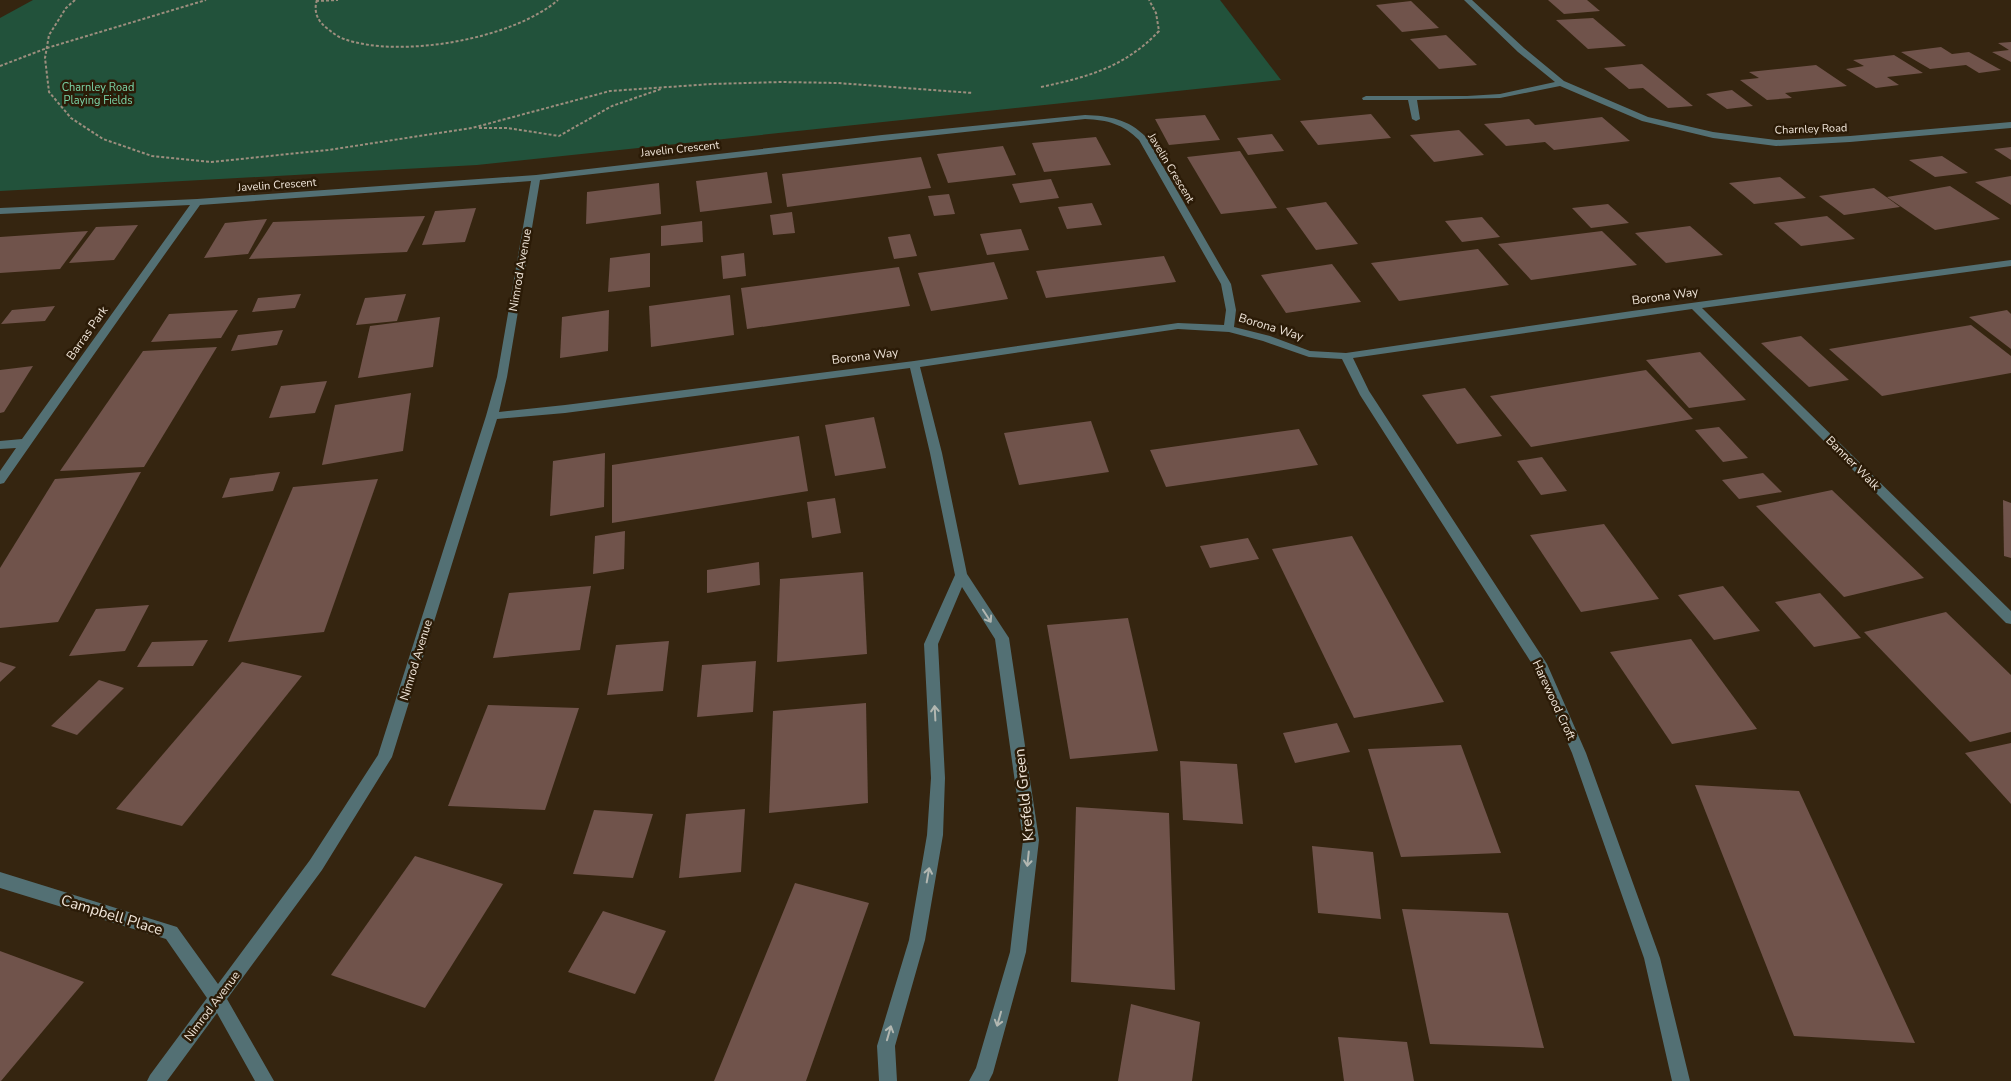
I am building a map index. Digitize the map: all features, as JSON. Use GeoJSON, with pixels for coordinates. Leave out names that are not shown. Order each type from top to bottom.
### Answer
{"type":"FeatureCollection","features":[{"type":"Feature","properties":{"kind":"street","name":"Charnley Road"},"geometry":{"type":"LineString","coordinates":[[1468,0],[1521,50],[1561,82],[1604,103],[1645,119],[1713,135],[1776,143],[1850,139],[2011,125]]}},
{"type":"Feature","properties":{"kind":"street"},"geometry":{"type":"LineString","coordinates":[[1366,98],[1467,98],[1500,96],[1561,82]]}},
{"type":"Feature","properties":{"kind":"street"},"geometry":{"type":"LineString","coordinates":[[1412,98],[1416,120]]}},
{"type":"Feature","properties":{"kind":"street","name":"Javelin Crescent"},"geometry":{"type":"LineString","coordinates":[[0,211],[197,202],[536,178],[882,138],[1085,117],[1109,118],[1130,126],[1143,140],[1226,284],[1231,310],[1229,329]]}},
{"type":"Feature","properties":{"kind":"street","name":"Nimrod Avenue"},"geometry":{"type":"LineString","coordinates":[[156,1081],[316,865],[385,757],[492,416],[502,377],[536,178]]}},
{"type":"Feature","properties":{"kind":"street","name":"Barras Park"},"geometry":{"type":"LineString","coordinates":[[0,480],[97,340],[197,202]]}},
{"type":"Feature","properties":{"kind":"street","name":"Borona Way"},"geometry":{"type":"LineString","coordinates":[[492,416],[566,409],[914,364],[1178,326],[1229,329],[1266,338],[1309,354],[1346,356],[2011,263]]}},
{"type":"Feature","properties":{"kind":"street","name":"Banner Walk"},"geometry":{"type":"LineString","coordinates":[[1695,306],[2011,619]]}},
{"type":"Feature","properties":{"kind":"street","name":"Harewood Croft"},"geometry":{"type":"LineString","coordinates":[[1346,356],[1364,392],[1540,664],[1579,753],[1652,958],[1681,1081]]}},
{"type":"Feature","properties":{"kind":"street","name":"Krefeld Green"},"geometry":{"type":"LineString","coordinates":[[914,364],[936,453],[961,575],[1002,638],[1031,840],[1018,952],[984,1073],[978,1081]]}},
{"type":"Feature","properties":{"kind":"street"},"geometry":{"type":"LineString","coordinates":[[0,445],[27,443]]}},
{"type":"Feature","properties":{"kind":"street"},"geometry":{"type":"LineString","coordinates":[[888,1081],[886,1046],[917,940],[935,835],[938,778],[931,644],[961,575]]}},
{"type":"Feature","properties":{"kind":"street","name":"Campbell Place"},"geometry":{"type":"LineString","coordinates":[[0,880],[171,933],[218,999],[265,1081]]}},
{"type":"Feature","properties":{"kind":"path"},"geometry":{"type":"LineString","coordinates":[[76,0],[66,8],[49,35],[44,58],[49,92],[71,118],[102,139],[152,156],[211,162],[328,150],[472,128],[610,91],[781,82],[838,83],[975,93]]}},
{"type":"Feature","properties":{"kind":"path"},"geometry":{"type":"LineString","coordinates":[[0,66],[47,48],[206,0]]}},
{"type":"Feature","properties":{"kind":"path"},"geometry":{"type":"LineString","coordinates":[[338,0],[316,1],[314,10],[329,31],[346,40],[367,46],[390,48],[424,45],[502,30],[527,20],[558,0]]}},
{"type":"Feature","properties":{"kind":"path"},"geometry":{"type":"LineString","coordinates":[[1040,87],[1074,80],[1114,68],[1149,43],[1159,31],[1156,13],[1149,0]]}},
{"type":"Feature","properties":{"kind":"path"},"geometry":{"type":"LineString","coordinates":[[472,128],[507,128],[559,136],[612,106],[666,87]]}},
{"type":"Feature","properties":{"kind":"green space","name":"Charnley Road Playing Fields"},"geometry":{"type":"Polygon","coordinates":[[[33,0],[1220,0],[1281,80],[477,165],[0,191],[0,18],[33,0]]]}},
{"type":"Feature","properties":{"kind":"building"},"geometry":{"type":"Polygon","coordinates":[[[1548,0],[1587,0],[1600,11],[1564,14],[1548,0]]]}},
{"type":"Feature","properties":{"kind":"building"},"geometry":{"type":"Polygon","coordinates":[[[1411,1],[1439,28],[1402,32],[1376,5],[1411,1]]]}},
{"type":"Feature","properties":{"kind":"building"},"geometry":{"type":"Polygon","coordinates":[[[1593,18],[1626,46],[1588,49],[1556,20],[1593,18]]]}},
{"type":"Feature","properties":{"kind":"building"},"geometry":{"type":"Polygon","coordinates":[[[1446,35],[1477,65],[1439,69],[1410,39],[1446,35]]]}},
{"type":"Feature","properties":{"kind":"building"},"geometry":{"type":"Polygon","coordinates":[[[2011,42],[2011,62],[1992,52],[2009,50],[1998,43],[2011,42]]]}},
{"type":"Feature","properties":{"kind":"building"},"geometry":{"type":"Polygon","coordinates":[[[1941,47],[1952,54],[1969,52],[2001,70],[1979,73],[1966,65],[1930,69],[1901,52],[1941,47]]]}},
{"type":"Feature","properties":{"kind":"building"},"geometry":{"type":"Polygon","coordinates":[[[1894,55],[1923,73],[1887,77],[1899,85],[1876,88],[1846,69],[1864,66],[1853,60],[1894,55]]]}},
{"type":"Feature","properties":{"kind":"building"},"geometry":{"type":"Polygon","coordinates":[[[1642,64],[1693,106],[1668,108],[1643,88],[1629,89],[1604,68],[1642,64]]]}},
{"type":"Feature","properties":{"kind":"building"},"geometry":{"type":"Polygon","coordinates":[[[1816,65],[1847,86],[1785,93],[1792,98],[1767,100],[1740,80],[1759,78],[1749,72],[1816,65]]]}},
{"type":"Feature","properties":{"kind":"building"},"geometry":{"type":"Polygon","coordinates":[[[1732,90],[1753,106],[1727,109],[1706,94],[1732,90]]]}},
{"type":"Feature","properties":{"kind":"building"},"geometry":{"type":"Polygon","coordinates":[[[1371,114],[1391,138],[1318,145],[1300,121],[1371,114]]]}},
{"type":"Feature","properties":{"kind":"building"},"geometry":{"type":"Polygon","coordinates":[[[1205,115],[1220,140],[1169,145],[1155,119],[1205,115]]]}},
{"type":"Feature","properties":{"kind":"building"},"geometry":{"type":"Polygon","coordinates":[[[1602,117],[1630,141],[1554,150],[1545,142],[1506,146],[1484,124],[1529,119],[1535,125],[1602,117]]]}},
{"type":"Feature","properties":{"kind":"building"},"geometry":{"type":"Polygon","coordinates":[[[1459,130],[1484,155],[1434,162],[1410,135],[1459,130]]]}},
{"type":"Feature","properties":{"kind":"building"},"geometry":{"type":"Polygon","coordinates":[[[1272,134],[1284,151],[1248,155],[1237,138],[1272,134]]]}},
{"type":"Feature","properties":{"kind":"building"},"geometry":{"type":"Polygon","coordinates":[[[1096,137],[1111,165],[1044,172],[1032,143],[1096,137]]]}},
{"type":"Feature","properties":{"kind":"building"},"geometry":{"type":"Polygon","coordinates":[[[1003,146],[1016,175],[948,183],[937,154],[1003,146]]]}},
{"type":"Feature","properties":{"kind":"building"},"geometry":{"type":"Polygon","coordinates":[[[2011,147],[2011,160],[1994,149],[2011,147]]]}},
{"type":"Feature","properties":{"kind":"building"},"geometry":{"type":"Polygon","coordinates":[[[1240,151],[1277,208],[1221,214],[1187,157],[1240,151]]]}},
{"type":"Feature","properties":{"kind":"building"},"geometry":{"type":"Polygon","coordinates":[[[1942,156],[1968,173],[1935,177],[1909,160],[1942,156]]]}},
{"type":"Feature","properties":{"kind":"building"},"geometry":{"type":"Polygon","coordinates":[[[921,157],[931,188],[787,207],[782,174],[921,157]]]}},
{"type":"Feature","properties":{"kind":"building"},"geometry":{"type":"Polygon","coordinates":[[[767,172],[772,203],[700,212],[696,181],[767,172]]]}},
{"type":"Feature","properties":{"kind":"building"},"geometry":{"type":"Polygon","coordinates":[[[2011,176],[2011,205],[1975,182],[2011,176]]]}},
{"type":"Feature","properties":{"kind":"building"},"geometry":{"type":"Polygon","coordinates":[[[1780,177],[1806,198],[1754,204],[1729,183],[1780,177]]]}},
{"type":"Feature","properties":{"kind":"building"},"geometry":{"type":"Polygon","coordinates":[[[1051,179],[1059,198],[1020,203],[1012,184],[1051,179]]]}},
{"type":"Feature","properties":{"kind":"building"},"geometry":{"type":"Polygon","coordinates":[[[659,183],[661,214],[586,224],[587,192],[659,183]]]}},
{"type":"Feature","properties":{"kind":"building"},"geometry":{"type":"Polygon","coordinates":[[[1950,186],[2000,219],[1935,230],[1887,197],[1950,186]]]}},
{"type":"Feature","properties":{"kind":"building"},"geometry":{"type":"Polygon","coordinates":[[[1874,188],[1900,207],[1844,215],[1819,196],[1874,188]]]}},
{"type":"Feature","properties":{"kind":"building"},"geometry":{"type":"Polygon","coordinates":[[[949,194],[955,214],[934,216],[928,196],[949,194]]]}},
{"type":"Feature","properties":{"kind":"building"},"geometry":{"type":"Polygon","coordinates":[[[1326,202],[1358,244],[1316,250],[1286,208],[1326,202]]]}},
{"type":"Feature","properties":{"kind":"building"},"geometry":{"type":"Polygon","coordinates":[[[1092,203],[1102,225],[1067,229],[1058,207],[1092,203]]]}},
{"type":"Feature","properties":{"kind":"building"},"geometry":{"type":"Polygon","coordinates":[[[1608,204],[1629,223],[1591,228],[1572,208],[1608,204]]]}},
{"type":"Feature","properties":{"kind":"building"},"geometry":{"type":"Polygon","coordinates":[[[476,208],[465,242],[422,245],[435,211],[476,208]]]}},
{"type":"Feature","properties":{"kind":"building"},"geometry":{"type":"Polygon","coordinates":[[[792,212],[795,233],[773,235],[770,215],[792,212]]]}},
{"type":"Feature","properties":{"kind":"building"},"geometry":{"type":"Polygon","coordinates":[[[425,216],[407,252],[249,259],[273,222],[425,216]]]}},
{"type":"Feature","properties":{"kind":"building"},"geometry":{"type":"Polygon","coordinates":[[[1827,216],[1855,239],[1801,246],[1774,223],[1827,216]]]}},
{"type":"Feature","properties":{"kind":"building"},"geometry":{"type":"Polygon","coordinates":[[[1482,217],[1500,237],[1462,242],[1445,221],[1482,217]]]}},
{"type":"Feature","properties":{"kind":"building"},"geometry":{"type":"Polygon","coordinates":[[[267,219],[248,254],[204,258],[225,223],[267,219]]]}},
{"type":"Feature","properties":{"kind":"building"},"geometry":{"type":"Polygon","coordinates":[[[702,221],[703,242],[661,246],[661,226],[702,221]]]}},
{"type":"Feature","properties":{"kind":"building"},"geometry":{"type":"Polygon","coordinates":[[[138,225],[114,260],[69,263],[96,227],[138,225]]]}},
{"type":"Feature","properties":{"kind":"building"},"geometry":{"type":"Polygon","coordinates":[[[1690,226],[1723,255],[1666,263],[1635,233],[1690,226]]]}},
{"type":"Feature","properties":{"kind":"building"},"geometry":{"type":"Polygon","coordinates":[[[1021,229],[1029,250],[987,255],[980,234],[1021,229]]]}},
{"type":"Feature","properties":{"kind":"building"},"geometry":{"type":"Polygon","coordinates":[[[88,231],[60,269],[0,273],[0,237],[88,231]]]}},
{"type":"Feature","properties":{"kind":"building"},"geometry":{"type":"Polygon","coordinates":[[[1602,231],[1637,265],[1531,280],[1498,244],[1602,231]]]}},
{"type":"Feature","properties":{"kind":"building"},"geometry":{"type":"Polygon","coordinates":[[[910,234],[917,256],[894,259],[888,237],[910,234]]]}},
{"type":"Feature","properties":{"kind":"building"},"geometry":{"type":"Polygon","coordinates":[[[1478,249],[1509,285],[1399,301],[1371,263],[1478,249]]]}},
{"type":"Feature","properties":{"kind":"building"},"geometry":{"type":"Polygon","coordinates":[[[650,253],[650,287],[608,292],[610,258],[650,253]]]}},
{"type":"Feature","properties":{"kind":"building"},"geometry":{"type":"Polygon","coordinates":[[[744,253],[746,276],[723,279],[721,256],[744,253]]]}},
{"type":"Feature","properties":{"kind":"building"},"geometry":{"type":"Polygon","coordinates":[[[1164,256],[1176,282],[1046,298],[1036,271],[1164,256]]]}},
{"type":"Feature","properties":{"kind":"building"},"geometry":{"type":"Polygon","coordinates":[[[994,262],[1008,299],[931,311],[918,273],[994,262]]]}},
{"type":"Feature","properties":{"kind":"building"},"geometry":{"type":"Polygon","coordinates":[[[1332,264],[1361,302],[1286,313],[1261,275],[1332,264]]]}},
{"type":"Feature","properties":{"kind":"building"},"geometry":{"type":"Polygon","coordinates":[[[899,267],[910,306],[747,329],[741,288],[899,267]]]}},
{"type":"Feature","properties":{"kind":"building"},"geometry":{"type":"Polygon","coordinates":[[[301,294],[295,308],[252,312],[258,298],[301,294]]]}},
{"type":"Feature","properties":{"kind":"building"},"geometry":{"type":"Polygon","coordinates":[[[406,294],[397,321],[356,325],[365,298],[406,294]]]}},
{"type":"Feature","properties":{"kind":"building"},"geometry":{"type":"Polygon","coordinates":[[[730,295],[734,335],[651,347],[649,306],[730,295]]]}},
{"type":"Feature","properties":{"kind":"building"},"geometry":{"type":"Polygon","coordinates":[[[55,306],[45,321],[1,324],[12,310],[55,306]]]}},
{"type":"Feature","properties":{"kind":"building"},"geometry":{"type":"Polygon","coordinates":[[[238,310],[221,338],[151,342],[169,314],[238,310]]]}},
{"type":"Feature","properties":{"kind":"building"},"geometry":{"type":"Polygon","coordinates":[[[609,310],[608,351],[560,358],[562,317],[609,310]]]}},
{"type":"Feature","properties":{"kind":"building"},"geometry":{"type":"Polygon","coordinates":[[[2007,310],[2011,314],[2011,349],[1969,317],[2007,310]]]}},
{"type":"Feature","properties":{"kind":"building"},"geometry":{"type":"Polygon","coordinates":[[[440,317],[433,367],[358,378],[370,326],[440,317]]]}},
{"type":"Feature","properties":{"kind":"building"},"geometry":{"type":"Polygon","coordinates":[[[1971,325],[2011,356],[2011,373],[1882,396],[1829,349],[1971,325]]]}},
{"type":"Feature","properties":{"kind":"building"},"geometry":{"type":"Polygon","coordinates":[[[283,330],[277,345],[231,351],[238,335],[283,330]]]}},
{"type":"Feature","properties":{"kind":"building"},"geometry":{"type":"Polygon","coordinates":[[[1801,336],[1849,380],[1809,387],[1761,343],[1801,336]]]}},
{"type":"Feature","properties":{"kind":"building"},"geometry":{"type":"Polygon","coordinates":[[[217,347],[144,467],[60,471],[143,351],[217,347]]]}},
{"type":"Feature","properties":{"kind":"building"},"geometry":{"type":"Polygon","coordinates":[[[1700,352],[1746,400],[1689,408],[1646,360],[1700,352]]]}},
{"type":"Feature","properties":{"kind":"building"},"geometry":{"type":"Polygon","coordinates":[[[33,366],[4,412],[0,413],[0,370],[33,366]]]}},
{"type":"Feature","properties":{"kind":"building"},"geometry":{"type":"Polygon","coordinates":[[[1646,370],[1693,419],[1531,447],[1490,396],[1646,370]]]}},
{"type":"Feature","properties":{"kind":"building"},"geometry":{"type":"Polygon","coordinates":[[[327,381],[315,413],[269,418],[281,386],[327,381]]]}},
{"type":"Feature","properties":{"kind":"building"},"geometry":{"type":"Polygon","coordinates":[[[1465,388],[1502,436],[1457,444],[1422,395],[1465,388]]]}},
{"type":"Feature","properties":{"kind":"building"},"geometry":{"type":"Polygon","coordinates":[[[411,393],[403,451],[322,465],[335,405],[411,393]]]}},
{"type":"Feature","properties":{"kind":"building"},"geometry":{"type":"Polygon","coordinates":[[[874,417],[886,468],[835,476],[825,425],[874,417]]]}},
{"type":"Feature","properties":{"kind":"building"},"geometry":{"type":"Polygon","coordinates":[[[1091,421],[1109,472],[1019,485],[1004,433],[1091,421]]]}},
{"type":"Feature","properties":{"kind":"building"},"geometry":{"type":"Polygon","coordinates":[[[1719,427],[1748,458],[1723,462],[1695,430],[1719,427]]]}},
{"type":"Feature","properties":{"kind":"building"},"geometry":{"type":"Polygon","coordinates":[[[1299,429],[1318,465],[1166,487],[1150,450],[1299,429]]]}},
{"type":"Feature","properties":{"kind":"building"},"geometry":{"type":"Polygon","coordinates":[[[799,436],[808,491],[612,523],[612,465],[799,436]]]}},
{"type":"Feature","properties":{"kind":"building"},"geometry":{"type":"Polygon","coordinates":[[[605,453],[604,507],[550,516],[553,461],[605,453]]]}},
{"type":"Feature","properties":{"kind":"building"},"geometry":{"type":"Polygon","coordinates":[[[1542,457],[1567,491],[1541,495],[1517,461],[1542,457]]]}},
{"type":"Feature","properties":{"kind":"building"},"geometry":{"type":"Polygon","coordinates":[[[141,472],[58,622],[0,628],[0,568],[55,479],[141,472]]]}},
{"type":"Feature","properties":{"kind":"building"},"geometry":{"type":"Polygon","coordinates":[[[280,472],[273,491],[222,498],[230,478],[280,472]]]}},
{"type":"Feature","properties":{"kind":"building"},"geometry":{"type":"Polygon","coordinates":[[[1763,473],[1782,492],[1739,499],[1722,480],[1763,473]]]}},
{"type":"Feature","properties":{"kind":"building"},"geometry":{"type":"Polygon","coordinates":[[[378,479],[324,632],[228,642],[293,487],[378,479]]]}},
{"type":"Feature","properties":{"kind":"building"},"geometry":{"type":"Polygon","coordinates":[[[1832,490],[1924,578],[1844,597],[1756,506],[1832,490]]]}},
{"type":"Feature","properties":{"kind":"building"},"geometry":{"type":"Polygon","coordinates":[[[835,498],[841,533],[812,538],[807,502],[835,498]]]}},
{"type":"Feature","properties":{"kind":"building"},"geometry":{"type":"Polygon","coordinates":[[[2003,500],[2011,503],[2011,558],[2004,556],[2003,500]]]}},
{"type":"Feature","properties":{"kind":"building"},"geometry":{"type":"Polygon","coordinates":[[[1604,524],[1659,599],[1581,612],[1530,535],[1604,524]]]}},
{"type":"Feature","properties":{"kind":"building"},"geometry":{"type":"Polygon","coordinates":[[[625,531],[624,569],[593,574],[595,536],[625,531]]]}},
{"type":"Feature","properties":{"kind":"building"},"geometry":{"type":"Polygon","coordinates":[[[1352,536],[1444,702],[1354,718],[1272,549],[1352,536]]]}},
{"type":"Feature","properties":{"kind":"building"},"geometry":{"type":"Polygon","coordinates":[[[1248,538],[1259,559],[1210,568],[1200,546],[1248,538]]]}},
{"type":"Feature","properties":{"kind":"building"},"geometry":{"type":"Polygon","coordinates":[[[759,562],[760,585],[707,593],[707,570],[759,562]]]}},
{"type":"Feature","properties":{"kind":"building"},"geometry":{"type":"Polygon","coordinates":[[[863,572],[867,654],[777,662],[780,579],[863,572]]]}},
{"type":"Feature","properties":{"kind":"building"},"geometry":{"type":"Polygon","coordinates":[[[591,586],[580,650],[493,658],[509,593],[591,586]]]}},
{"type":"Feature","properties":{"kind":"building"},"geometry":{"type":"Polygon","coordinates":[[[1723,586],[1760,631],[1714,640],[1678,595],[1723,586]]]}},
{"type":"Feature","properties":{"kind":"building"},"geometry":{"type":"Polygon","coordinates":[[[1820,593],[1861,638],[1814,647],[1775,602],[1820,593]]]}},
{"type":"Feature","properties":{"kind":"building"},"geometry":{"type":"Polygon","coordinates":[[[149,605],[125,651],[69,656],[96,609],[149,605]]]}},
{"type":"Feature","properties":{"kind":"building"},"geometry":{"type":"Polygon","coordinates":[[[1946,612],[2011,675],[2011,732],[1970,742],[1864,632],[1946,612]]]}},
{"type":"Feature","properties":{"kind":"building"},"geometry":{"type":"Polygon","coordinates":[[[1128,618],[1158,751],[1070,759],[1047,625],[1128,618]]]}},
{"type":"Feature","properties":{"kind":"building"},"geometry":{"type":"Polygon","coordinates":[[[1691,639],[1757,729],[1672,744],[1610,652],[1691,639]]]}},
{"type":"Feature","properties":{"kind":"building"},"geometry":{"type":"Polygon","coordinates":[[[208,640],[193,666],[137,667],[152,642],[208,640]]]}},
{"type":"Feature","properties":{"kind":"building"},"geometry":{"type":"Polygon","coordinates":[[[669,641],[663,691],[607,695],[616,645],[669,641]]]}},
{"type":"Feature","properties":{"kind":"building"},"geometry":{"type":"Polygon","coordinates":[[[756,661],[753,712],[697,717],[702,665],[756,661]]]}},
{"type":"Feature","properties":{"kind":"building"},"geometry":{"type":"Polygon","coordinates":[[[0,662],[16,667],[0,682],[0,662]]]}},
{"type":"Feature","properties":{"kind":"building"},"geometry":{"type":"Polygon","coordinates":[[[242,662],[302,676],[182,826],[116,809],[242,662]]]}},
{"type":"Feature","properties":{"kind":"building"},"geometry":{"type":"Polygon","coordinates":[[[99,680],[124,688],[77,735],[51,726],[99,680]]]}},
{"type":"Feature","properties":{"kind":"building"},"geometry":{"type":"Polygon","coordinates":[[[866,703],[868,803],[769,813],[773,711],[866,703]]]}},
{"type":"Feature","properties":{"kind":"building"},"geometry":{"type":"Polygon","coordinates":[[[488,705],[579,708],[545,810],[448,806],[488,705]]]}},
{"type":"Feature","properties":{"kind":"building"},"geometry":{"type":"Polygon","coordinates":[[[1337,723],[1350,752],[1295,763],[1283,733],[1337,723]]]}},
{"type":"Feature","properties":{"kind":"building"},"geometry":{"type":"Polygon","coordinates":[[[2011,743],[2011,804],[1965,753],[2011,743]]]}},
{"type":"Feature","properties":{"kind":"building"},"geometry":{"type":"Polygon","coordinates":[[[1461,745],[1501,853],[1401,857],[1368,749],[1461,745]]]}},
{"type":"Feature","properties":{"kind":"building"},"geometry":{"type":"Polygon","coordinates":[[[1180,761],[1237,764],[1243,824],[1183,820],[1180,761]]]}},
{"type":"Feature","properties":{"kind":"building"},"geometry":{"type":"Polygon","coordinates":[[[1695,785],[1799,791],[1915,1043],[1794,1036],[1695,785]]]}},
{"type":"Feature","properties":{"kind":"building"},"geometry":{"type":"Polygon","coordinates":[[[1076,807],[1169,813],[1175,990],[1071,982],[1076,807]]]}},
{"type":"Feature","properties":{"kind":"building"},"geometry":{"type":"Polygon","coordinates":[[[745,809],[741,872],[679,878],[686,814],[745,809]]]}},
{"type":"Feature","properties":{"kind":"building"},"geometry":{"type":"Polygon","coordinates":[[[594,810],[653,814],[633,878],[573,874],[594,810]]]}},
{"type":"Feature","properties":{"kind":"building"},"geometry":{"type":"Polygon","coordinates":[[[1312,846],[1373,852],[1381,919],[1318,913],[1312,846]]]}},
{"type":"Feature","properties":{"kind":"building"},"geometry":{"type":"Polygon","coordinates":[[[415,856],[503,884],[425,1008],[331,975],[415,856]]]}},
{"type":"Feature","properties":{"kind":"building"},"geometry":{"type":"Polygon","coordinates":[[[795,883],[869,903],[806,1081],[714,1081],[795,883]]]}},
{"type":"Feature","properties":{"kind":"building"},"geometry":{"type":"Polygon","coordinates":[[[1402,909],[1508,913],[1544,1048],[1430,1044],[1402,909]]]}},
{"type":"Feature","properties":{"kind":"building"},"geometry":{"type":"Polygon","coordinates":[[[603,911],[666,931],[635,994],[568,972],[603,911]]]}},
{"type":"Feature","properties":{"kind":"building"},"geometry":{"type":"Polygon","coordinates":[[[0,951],[84,982],[1,1081],[0,1081],[0,951]]]}},
{"type":"Feature","properties":{"kind":"building"},"geometry":{"type":"Polygon","coordinates":[[[1131,1004],[1200,1022],[1192,1081],[1118,1081],[1131,1004]]]}},
{"type":"Feature","properties":{"kind":"building"},"geometry":{"type":"Polygon","coordinates":[[[1338,1037],[1407,1042],[1414,1081],[1344,1081],[1338,1037]]]}}]}
